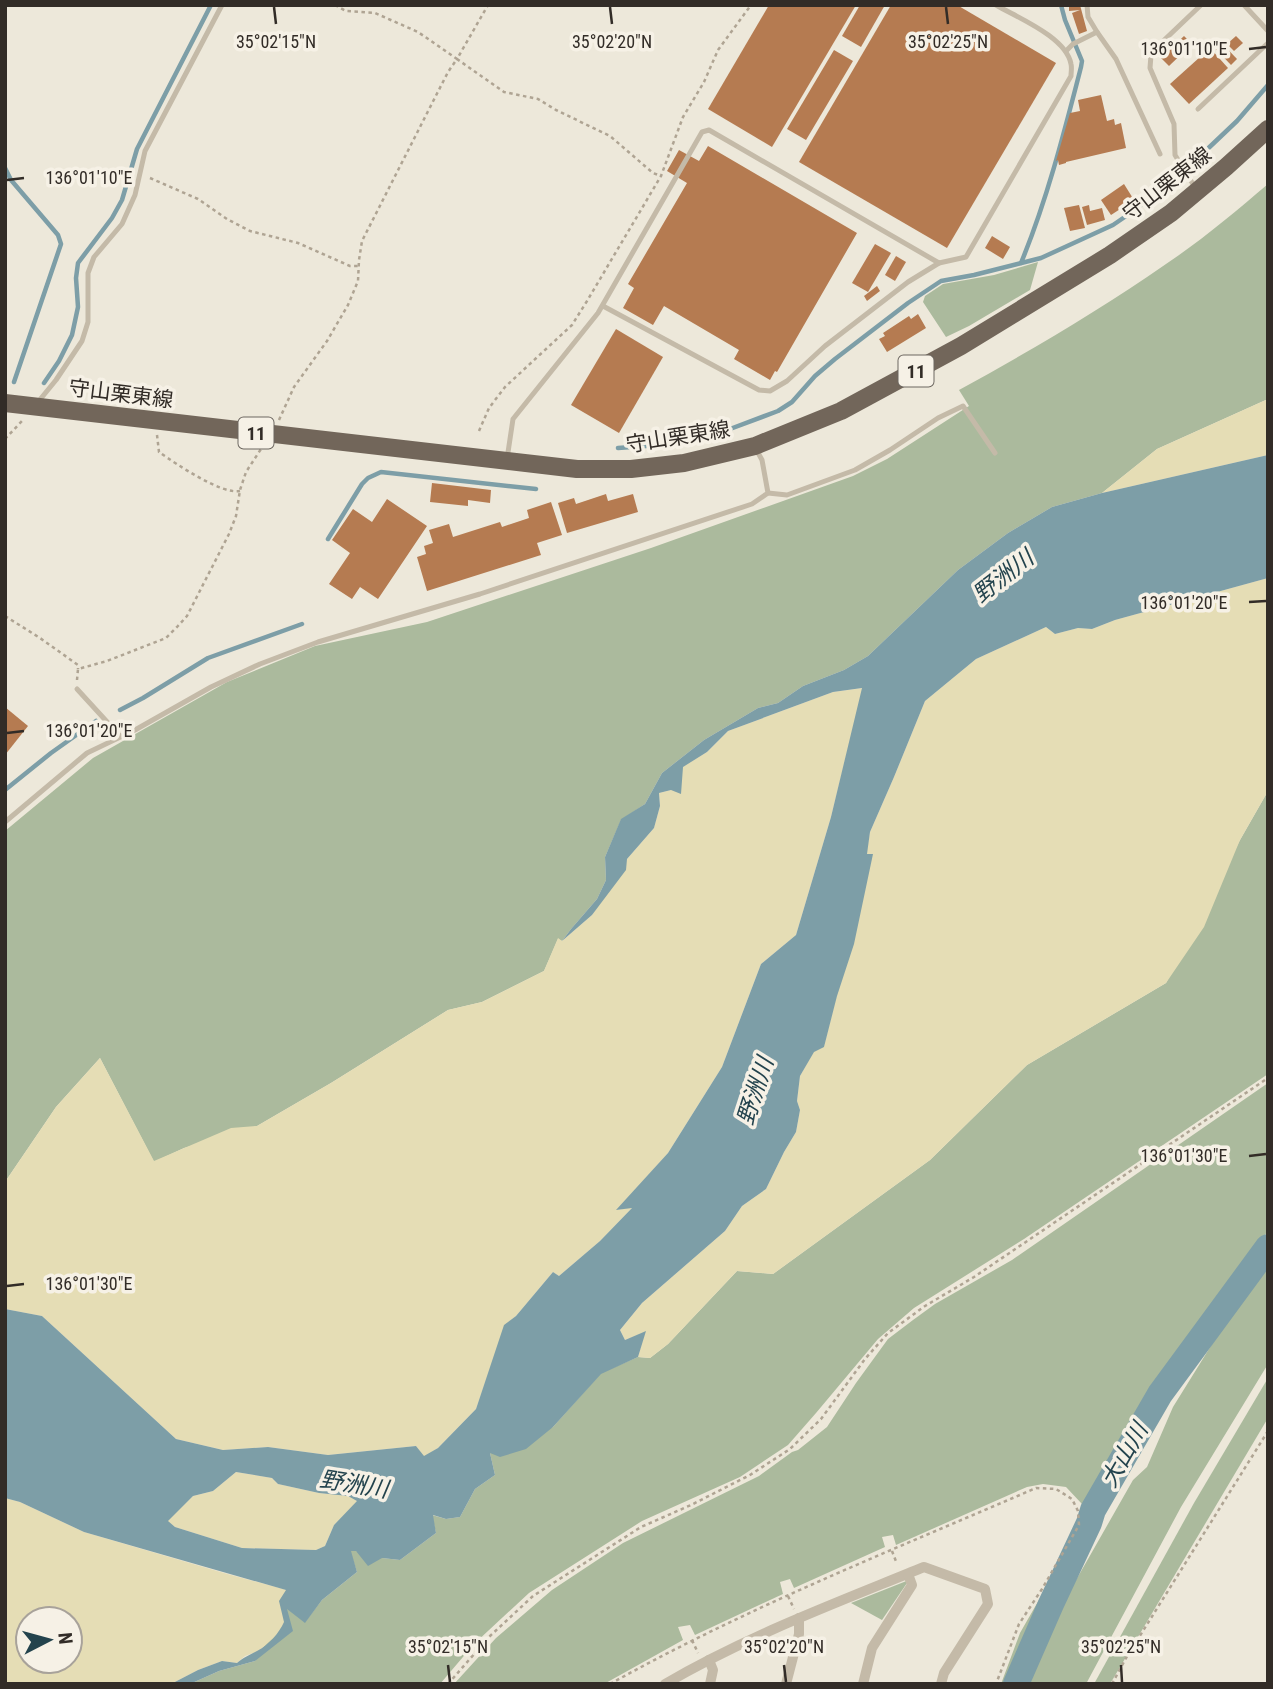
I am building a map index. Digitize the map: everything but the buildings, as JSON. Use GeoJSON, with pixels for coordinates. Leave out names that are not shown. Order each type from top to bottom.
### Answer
{"type":"FeatureCollection","features":[{"type":"Feature","properties":{"kind":"main road","name":"守山栗東線"},"geometry":{"type":"LineString","coordinates":[[5,403],[577,469],[631,469],[684,463],[755,446],[841,411],[961,346],[1110,255],[1171,213],[1268,129]]}},
{"type":"Feature","properties":{"kind":"street"},"geometry":{"type":"LineString","coordinates":[[665,1684],[799,1618],[924,1567],[985,1588],[988,1604],[944,1673],[941,1684]]}},
{"type":"Feature","properties":{"kind":"street"},"geometry":{"type":"LineString","coordinates":[[863,1684],[872,1648],[912,1585],[908,1574]]}},
{"type":"Feature","properties":{"kind":"street"},"geometry":{"type":"LineString","coordinates":[[786,1684],[799,1633],[799,1618]]}},
{"type":"Feature","properties":{"kind":"street"},"geometry":{"type":"LineString","coordinates":[[709,1660],[713,1670],[710,1684]]}},
{"type":"Feature","properties":{"kind":"lane"},"geometry":{"type":"LineString","coordinates":[[34,407],[57,380],[82,341],[88,322],[88,273],[94,257],[122,225],[135,195],[145,151],[222,5]]}},
{"type":"Feature","properties":{"kind":"lane"},"geometry":{"type":"LineString","coordinates":[[603,306],[759,390],[769,391],[787,381],[825,346],[908,282],[939,263],[966,257],[1071,76],[1071,64],[1066,51],[1053,38],[996,5]]}},
{"type":"Feature","properties":{"kind":"lane"},"geometry":{"type":"LineString","coordinates":[[1087,5],[1088,17],[1115,58],[1160,154]]}},
{"type":"Feature","properties":{"kind":"lane"},"geometry":{"type":"LineString","coordinates":[[1198,191],[1175,155],[1174,124],[1150,68],[1151,55],[1201,5]]}},
{"type":"Feature","properties":{"kind":"lane"},"geometry":{"type":"LineString","coordinates":[[1244,5],[1268,31]]}},
{"type":"Feature","properties":{"kind":"lane"},"geometry":{"type":"LineString","coordinates":[[1249,11],[1256,5]]}},
{"type":"Feature","properties":{"kind":"lane"},"geometry":{"type":"LineString","coordinates":[[1066,51],[1075,43],[1097,32]]}},
{"type":"Feature","properties":{"kind":"lane"},"geometry":{"type":"LineString","coordinates":[[1198,109],[1268,43]]}},
{"type":"Feature","properties":{"kind":"lane"},"geometry":{"type":"LineString","coordinates":[[507,462],[513,419],[603,306],[702,132],[709,130],[939,263]]}},
{"type":"Feature","properties":{"kind":"lane"},"geometry":{"type":"LineString","coordinates":[[5,822],[87,753],[135,730],[211,687],[260,664],[318,642],[481,594],[662,535],[752,504],[768,493],[787,495],[855,470],[938,418],[963,406],[995,453]]}},
{"type":"Feature","properties":{"kind":"lane"},"geometry":{"type":"LineString","coordinates":[[755,446],[762,460],[768,493]]}},
{"type":"Feature","properties":{"kind":"lane"},"geometry":{"type":"LineString","coordinates":[[77,690],[120,736]]}},
{"type":"Feature","properties":{"kind":"path"},"geometry":{"type":"LineString","coordinates":[[335,5],[346,12],[375,13],[418,33],[504,92],[538,99],[610,136],[653,173],[661,176]]}},
{"type":"Feature","properties":{"kind":"path"},"geometry":{"type":"LineString","coordinates":[[78,669],[166,638],[187,616],[229,534],[246,472],[272,435],[294,387],[327,341],[348,305],[358,281],[362,242],[374,215],[448,72],[488,5]]}},
{"type":"Feature","properties":{"kind":"path"},"geometry":{"type":"LineString","coordinates":[[479,430],[489,408],[505,387],[572,325],[661,176],[683,117],[719,50],[751,5]]}},
{"type":"Feature","properties":{"kind":"path"},"geometry":{"type":"LineString","coordinates":[[140,174],[198,199],[250,231],[298,243],[350,266],[358,266]]}},
{"type":"Feature","properties":{"kind":"path"},"geometry":{"type":"LineString","coordinates":[[5,439],[34,407]]}},
{"type":"Feature","properties":{"kind":"path"},"geometry":{"type":"LineString","coordinates":[[157,421],[159,452],[195,475],[232,493],[240,491]]}},
{"type":"Feature","properties":{"kind":"path"},"geometry":{"type":"LineString","coordinates":[[5,616],[78,665],[77,690]]}},
{"type":"Feature","properties":{"kind":"path"},"geometry":{"type":"LineString","coordinates":[[448,1684],[490,1636],[533,1596],[641,1527],[750,1475],[790,1450],[821,1419],[865,1359],[888,1333],[1268,1077]]}},
{"type":"Feature","properties":{"kind":"path"},"geometry":{"type":"LineString","coordinates":[[1112,1684],[1268,1431]]}},
{"type":"Feature","properties":{"kind":"path"},"geometry":{"type":"LineString","coordinates":[[610,1684],[692,1640],[788,1596],[1036,1488],[1056,1489],[1072,1499],[1078,1511],[1079,1525],[1019,1623],[996,1684]]}},
{"type":"Feature","properties":{"kind":"green space"},"geometry":{"type":"Polygon","coordinates":[[[1268,184],[1268,399],[1157,449],[1102,493],[1052,507],[1008,533],[958,570],[868,656],[844,670],[803,686],[778,703],[758,708],[704,740],[662,773],[645,804],[621,820],[605,857],[606,880],[597,899],[562,941],[558,939],[544,971],[482,1002],[448,1010],[257,1126],[184,1148],[154,1162],[100,1058],[56,1107],[5,1182],[5,831],[93,758],[227,682],[315,646],[427,622],[651,548],[853,476],[887,459],[969,406],[959,390],[1064,330],[1141,281],[1205,236],[1268,184]]]}},
{"type":"Feature","properties":{"kind":"green space"},"geometry":{"type":"Polygon","coordinates":[[[1038,262],[1030,290],[946,337],[923,302],[925,296],[943,284],[994,275],[1038,262]]]}},
{"type":"Feature","properties":{"kind":"green space"},"geometry":{"type":"Polygon","coordinates":[[[1268,791],[1268,1074],[1024,1239],[914,1308],[878,1339],[788,1445],[740,1477],[642,1521],[529,1593],[474,1644],[440,1684],[190,1684],[219,1671],[255,1661],[287,1608],[305,1622],[322,1600],[357,1572],[350,1551],[400,1560],[436,1533],[432,1515],[446,1519],[460,1517],[475,1489],[495,1475],[490,1453],[553,1427],[601,1373],[638,1357],[650,1358],[668,1344],[737,1271],[773,1274],[930,1160],[1027,1065],[1166,983],[1268,791]]]}},
{"type":"Feature","properties":{"kind":"green space"},"geometry":{"type":"Polygon","coordinates":[[[1268,1083],[1268,1230],[1034,1630],[1011,1684],[1001,1684],[1020,1633],[1083,1523],[1082,1504],[1066,1487],[1043,1484],[1027,1487],[896,1545],[893,1535],[882,1537],[885,1547],[794,1588],[790,1579],[780,1582],[783,1594],[695,1635],[690,1625],[678,1627],[683,1640],[604,1684],[454,1684],[496,1638],[552,1590],[623,1543],[759,1476],[798,1450],[827,1427],[888,1339],[913,1320],[935,1304],[1012,1260],[1268,1083]]]}},
{"type":"Feature","properties":{"kind":"green space"},"geometry":{"type":"Polygon","coordinates":[[[1268,1254],[1268,1364],[1181,1507],[1086,1684],[1022,1684],[1059,1610],[1133,1480],[1147,1467],[1173,1407],[1268,1254]]]}},
{"type":"Feature","properties":{"kind":"green space"},"geometry":{"type":"Polygon","coordinates":[[[1268,1378],[1268,1418],[1110,1684],[1094,1684],[1194,1503],[1268,1378]]]}},
{"type":"Feature","properties":{"kind":"green space"},"geometry":{"type":"Polygon","coordinates":[[[909,1580],[882,1620],[851,1603],[909,1580]]]}},
{"type":"Feature","properties":{"kind":"sand"},"geometry":{"type":"Polygon","coordinates":[[[1268,399],[1268,455],[1102,493],[1157,449],[1268,399]]]}},
{"type":"Feature","properties":{"kind":"sand"},"geometry":{"type":"Polygon","coordinates":[[[1268,578],[1268,791],[1240,840],[1204,927],[1166,983],[1027,1065],[930,1160],[773,1274],[737,1271],[668,1344],[650,1358],[638,1357],[645,1332],[625,1340],[620,1330],[642,1303],[725,1231],[742,1206],[766,1189],[796,1132],[800,1110],[797,1101],[800,1076],[814,1051],[824,1046],[872,854],[866,855],[870,832],[925,701],[976,659],[1046,627],[1055,634],[1078,628],[1092,629],[1115,620],[1268,578]]]}},
{"type":"Feature","properties":{"kind":"sand"},"geometry":{"type":"Polygon","coordinates":[[[863,688],[831,817],[796,935],[761,964],[722,1067],[668,1153],[617,1210],[633,1207],[600,1241],[559,1276],[553,1272],[516,1316],[505,1325],[476,1409],[438,1448],[424,1457],[416,1446],[328,1455],[268,1447],[223,1450],[176,1439],[42,1316],[5,1309],[5,1182],[56,1107],[100,1058],[154,1161],[231,1128],[257,1126],[448,1010],[482,1002],[544,971],[558,938],[562,941],[592,915],[627,859],[654,828],[660,806],[659,793],[671,790],[682,767],[707,752],[728,731],[833,692],[863,688]]]}},
{"type":"Feature","properties":{"kind":"sand"},"geometry":{"type":"Polygon","coordinates":[[[236,1472],[272,1478],[278,1484],[319,1493],[348,1496],[358,1501],[334,1525],[325,1546],[316,1550],[242,1548],[175,1527],[167,1521],[193,1496],[213,1491],[236,1472]]]}},
{"type":"Feature","properties":{"kind":"sand"},"geometry":{"type":"Polygon","coordinates":[[[5,1498],[20,1502],[84,1532],[287,1590],[285,1622],[280,1632],[259,1651],[245,1656],[237,1663],[222,1661],[198,1670],[171,1684],[6,1684],[5,1498]]]}},
{"type":"Feature","properties":{"kind":"water","name":"野洲川"},"geometry":{"type":"Polygon","coordinates":[[[1268,455],[1268,578],[1115,620],[1092,629],[1078,628],[1055,634],[1046,627],[976,659],[925,701],[870,832],[867,854],[873,854],[854,944],[824,1047],[814,1052],[800,1076],[797,1101],[800,1110],[796,1132],[766,1189],[742,1206],[725,1231],[642,1303],[620,1330],[625,1340],[646,1331],[638,1357],[601,1374],[553,1427],[526,1449],[500,1457],[490,1453],[495,1475],[475,1489],[460,1517],[446,1519],[433,1515],[436,1533],[400,1560],[382,1558],[368,1566],[356,1551],[351,1551],[357,1572],[322,1600],[305,1623],[287,1609],[293,1631],[255,1661],[219,1671],[190,1684],[171,1684],[222,1661],[237,1663],[266,1645],[284,1622],[279,1601],[286,1590],[84,1532],[20,1502],[5,1498],[5,1309],[42,1316],[176,1439],[223,1450],[268,1447],[328,1455],[416,1446],[424,1456],[438,1448],[476,1409],[504,1325],[516,1316],[553,1272],[559,1276],[600,1241],[632,1208],[616,1210],[668,1153],[722,1067],[761,964],[796,935],[831,817],[862,688],[833,692],[728,731],[707,752],[683,767],[681,794],[671,790],[659,793],[660,806],[654,828],[627,859],[626,870],[592,915],[562,941],[597,899],[606,880],[605,857],[621,819],[645,804],[662,773],[704,740],[758,708],[778,703],[803,686],[844,670],[868,656],[958,570],[1008,533],[1052,507],[1268,455]],[[236,1472],[213,1491],[193,1496],[168,1521],[175,1527],[242,1548],[316,1550],[325,1546],[334,1525],[357,1501],[348,1496],[278,1484],[272,1478],[236,1472]]]}},
{"type":"Feature","properties":{"kind":"waterway"},"geometry":{"type":"LineString","coordinates":[[44,383],[72,335],[78,307],[78,263],[112,218],[122,200],[137,149],[211,5]]}},
{"type":"Feature","properties":{"kind":"waterway"},"geometry":{"type":"LineString","coordinates":[[1021,263],[1054,166],[1082,61],[1061,5]]}},
{"type":"Feature","properties":{"kind":"waterway"},"geometry":{"type":"LineString","coordinates":[[1198,158],[1237,121],[1268,85]]}},
{"type":"Feature","properties":{"kind":"waterway"},"geometry":{"type":"LineString","coordinates":[[5,168],[11,180],[58,235],[61,244],[14,382]]}},
{"type":"Feature","properties":{"kind":"waterway"},"geometry":{"type":"LineString","coordinates":[[618,448],[685,440],[730,429],[778,411],[792,402],[815,376],[835,359],[941,281],[1041,258],[1113,225],[1172,179]]}},
{"type":"Feature","properties":{"kind":"waterway"},"geometry":{"type":"LineString","coordinates":[[328,539],[362,484],[381,472],[536,489]]}},
{"type":"Feature","properties":{"kind":"waterway"},"geometry":{"type":"LineString","coordinates":[[120,710],[208,658],[302,624]]}},
{"type":"Feature","properties":{"kind":"waterway"},"geometry":{"type":"LineString","coordinates":[[5,790],[96,721]]}},
{"type":"Feature","properties":{"kind":"waterway","name":"大山川"},"geometry":{"type":"LineString","coordinates":[[1016,1684],[1093,1510],[1160,1394],[1268,1247]]}}]}
